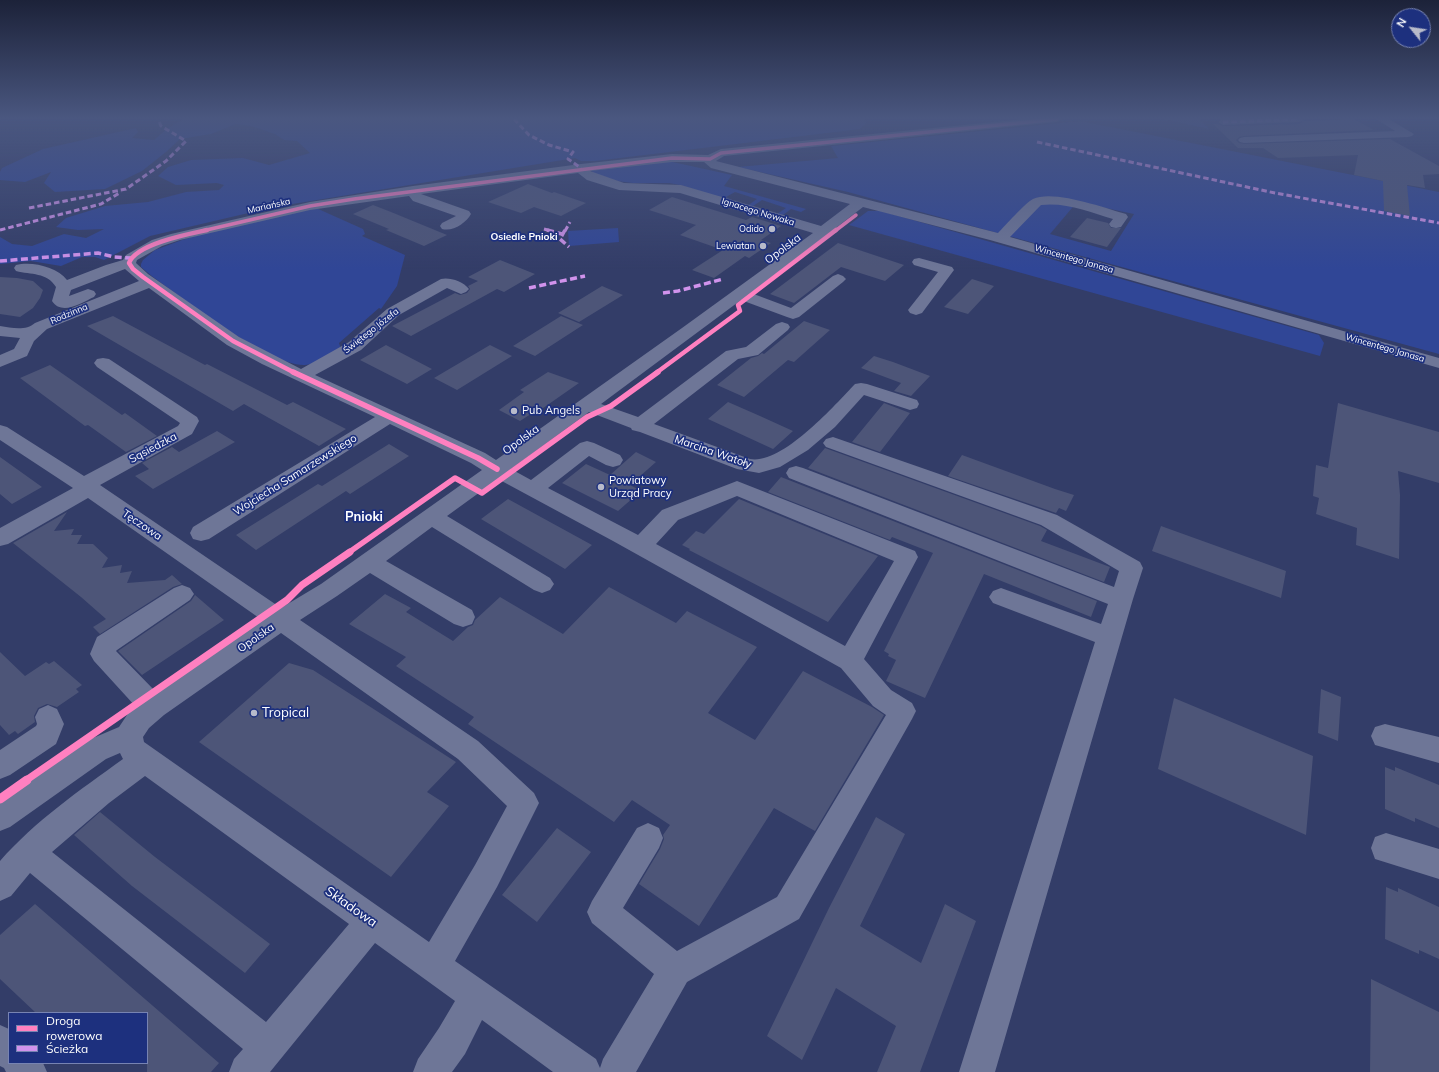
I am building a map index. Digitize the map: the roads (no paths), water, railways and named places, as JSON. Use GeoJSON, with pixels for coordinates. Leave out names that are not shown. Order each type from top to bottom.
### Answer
{"type":"FeatureCollection","features":[{"type":"Feature","properties":{"kind":"street","name":"Mariańska"},"geometry":{"type":"LineString","coordinates":[[129,263],[131,258],[143,250],[157,243],[176,237],[310,206],[413,190],[573,169]]}},
{"type":"Feature","properties":{"kind":"street","name":"Ignacego Nowaka"},"geometry":{"type":"LineString","coordinates":[[582,169],[584,173],[591,177],[623,187],[681,189],[822,231]]}},
{"type":"Feature","properties":{"kind":"street","name":"Wincentego Janasa"},"geometry":{"type":"LineString","coordinates":[[731,169],[1001,238],[1439,363]]}},
{"type":"Feature","properties":{"kind":"street"},"geometry":{"type":"LineString","coordinates":[[489,180],[490,184],[504,191]]}},
{"type":"Feature","properties":{"kind":"street"},"geometry":{"type":"LineString","coordinates":[[413,190],[414,195],[418,198],[464,214],[462,218],[447,226]]}},
{"type":"Feature","properties":{"kind":"street"},"geometry":{"type":"LineString","coordinates":[[1001,238],[1037,202],[1043,200],[1058,200],[1121,217],[1116,224]]}},
{"type":"Feature","properties":{"kind":"street","name":"Opolska"},"geometry":{"type":"LineString","coordinates":[[137,747],[139,720],[155,707],[281,620],[329,590],[740,294],[861,202]]}},
{"type":"Feature","properties":{"kind":"street"},"geometry":{"type":"LineString","coordinates":[[60,281],[95,260]]}},
{"type":"Feature","properties":{"kind":"street"},"geometry":{"type":"LineString","coordinates":[[916,310],[947,270],[919,262]]}},
{"type":"Feature","properties":{"kind":"street"},"geometry":{"type":"LineString","coordinates":[[21,268],[47,272],[60,281],[129,263],[133,269],[150,282],[233,341],[268,360],[478,458],[850,661],[882,698],[903,711],[788,908],[675,970],[616,1072]]}},
{"type":"Feature","properties":{"kind":"street"},"geometry":{"type":"LineString","coordinates":[[45,312],[122,279]]}},
{"type":"Feature","properties":{"kind":"street"},"geometry":{"type":"LineString","coordinates":[[740,294],[793,314],[838,279]]}},
{"type":"Feature","properties":{"kind":"street"},"geometry":{"type":"LineString","coordinates":[[60,281],[60,301],[64,304]]}},
{"type":"Feature","properties":{"kind":"street","name":"Rodzinna"},"geometry":{"type":"LineString","coordinates":[[0,362],[21,352],[33,332],[41,326],[150,282]]}},
{"type":"Feature","properties":{"kind":"street","name":"Świętego Józefa"},"geometry":{"type":"LineString","coordinates":[[302,375],[354,346],[393,312],[446,282],[461,289]]}},
{"type":"Feature","properties":{"kind":"street"},"geometry":{"type":"LineString","coordinates":[[638,426],[732,355],[752,351],[782,327]]}},
{"type":"Feature","properties":{"kind":"street"},"geometry":{"type":"LineString","coordinates":[[0,331],[13,333],[33,332]]}},
{"type":"Feature","properties":{"kind":"street","name":"Sąsiedzka"},"geometry":{"type":"LineString","coordinates":[[86,487],[185,430],[190,421],[103,363]]}},
{"type":"Feature","properties":{"kind":"street","name":"Marcina Watoły"},"geometry":{"type":"LineString","coordinates":[[586,405],[638,426],[744,464],[758,467],[774,462],[790,453],[817,433],[833,419],[861,388],[910,404]]}},
{"type":"Feature","properties":{"kind":"street","name":"Wojciecha Samarzewskiego"},"geometry":{"type":"LineString","coordinates":[[201,534],[389,417]]}},
{"type":"Feature","properties":{"kind":"street","name":"Tęczowa"},"geometry":{"type":"LineString","coordinates":[[0,431],[86,487],[468,750],[524,803],[486,876],[434,966]]}},
{"type":"Feature","properties":{"kind":"street"},"geometry":{"type":"LineString","coordinates":[[833,443],[1049,520],[1132,568],[1109,637],[977,1072]]}},
{"type":"Feature","properties":{"kind":"street"},"geometry":{"type":"LineString","coordinates":[[533,489],[587,447],[613,460]]}},
{"type":"Feature","properties":{"kind":"street"},"geometry":{"type":"LineString","coordinates":[[796,473],[1121,599]]}},
{"type":"Feature","properties":{"kind":"street"},"geometry":{"type":"LineString","coordinates":[[0,538],[86,487]]}},
{"type":"Feature","properties":{"kind":"street"},"geometry":{"type":"LineString","coordinates":[[641,546],[670,516],[737,488],[907,557],[850,661]]}},
{"type":"Feature","properties":{"kind":"street"},"geometry":{"type":"LineString","coordinates":[[430,516],[542,584]]}},
{"type":"Feature","properties":{"kind":"street"},"geometry":{"type":"LineString","coordinates":[[369,560],[463,617]]}},
{"type":"Feature","properties":{"kind":"street"},"geometry":{"type":"LineString","coordinates":[[155,707],[145,699],[103,654],[106,644],[182,594]]}},
{"type":"Feature","properties":{"kind":"street"},"geometry":{"type":"LineString","coordinates":[[1001,597],[1109,637]]}},
{"type":"Feature","properties":{"kind":"street"},"geometry":{"type":"LineString","coordinates":[[0,766],[46,735],[50,724],[48,717]]}},
{"type":"Feature","properties":{"kind":"street"},"geometry":{"type":"LineString","coordinates":[[1385,736],[1439,750]]}},
{"type":"Feature","properties":{"kind":"street"},"geometry":{"type":"LineString","coordinates":[[0,816],[96,750],[137,747]]}},
{"type":"Feature","properties":{"kind":"street"},"geometry":{"type":"LineString","coordinates":[[0,885],[28,852],[99,792],[137,747]]}},
{"type":"Feature","properties":{"kind":"street","name":"Składowa"},"geometry":{"type":"LineString","coordinates":[[137,747],[372,922],[583,1072]]}},
{"type":"Feature","properties":{"kind":"street"},"geometry":{"type":"LineString","coordinates":[[648,838],[603,912],[675,970]]}},
{"type":"Feature","properties":{"kind":"street"},"geometry":{"type":"LineString","coordinates":[[1386,848],[1439,864]]}},
{"type":"Feature","properties":{"kind":"street"},"geometry":{"type":"LineString","coordinates":[[28,852],[268,1046]]}},
{"type":"Feature","properties":{"kind":"street"},"geometry":{"type":"LineString","coordinates":[[247,1072],[372,922]]}},
{"type":"Feature","properties":{"kind":"street"},"geometry":{"type":"LineString","coordinates":[[431,1072],[452,1041],[476,996]]}},
{"type":"Feature","properties":{"kind":"street"},"geometry":{"type":"LineString","coordinates":[[0,1043],[8,1051]]}},
{"type":"Feature","properties":{"kind":"street"},"geometry":{"type":"LineString","coordinates":[[21,1064],[29,1072]]}},
{"type":"Feature","properties":{"kind":"place","name":"Odido"},"geometry":{"type":"Point","coordinates":[772,229]}},
{"type":"Feature","properties":{"kind":"place","name":"Lewiatan"},"geometry":{"type":"Point","coordinates":[763,246]}},
{"type":"Feature","properties":{"kind":"place","name":"Pub Angels"},"geometry":{"type":"Point","coordinates":[514,411]}},
{"type":"Feature","properties":{"kind":"place","name":"Powiatowy Urząd Pracy"},"geometry":{"type":"Point","coordinates":[601,487]}},
{"type":"Feature","properties":{"kind":"place","name":"Tropical"},"geometry":{"type":"Point","coordinates":[254,713]}},
{"type":"Feature","properties":{"kind":"district","name":"Osiedle Pnioki"},"geometry":{"type":"Point","coordinates":[524,237]}},
{"type":"Feature","properties":{"kind":"district","name":"Pnioki"},"geometry":{"type":"Point","coordinates":[364,517]}}]}
